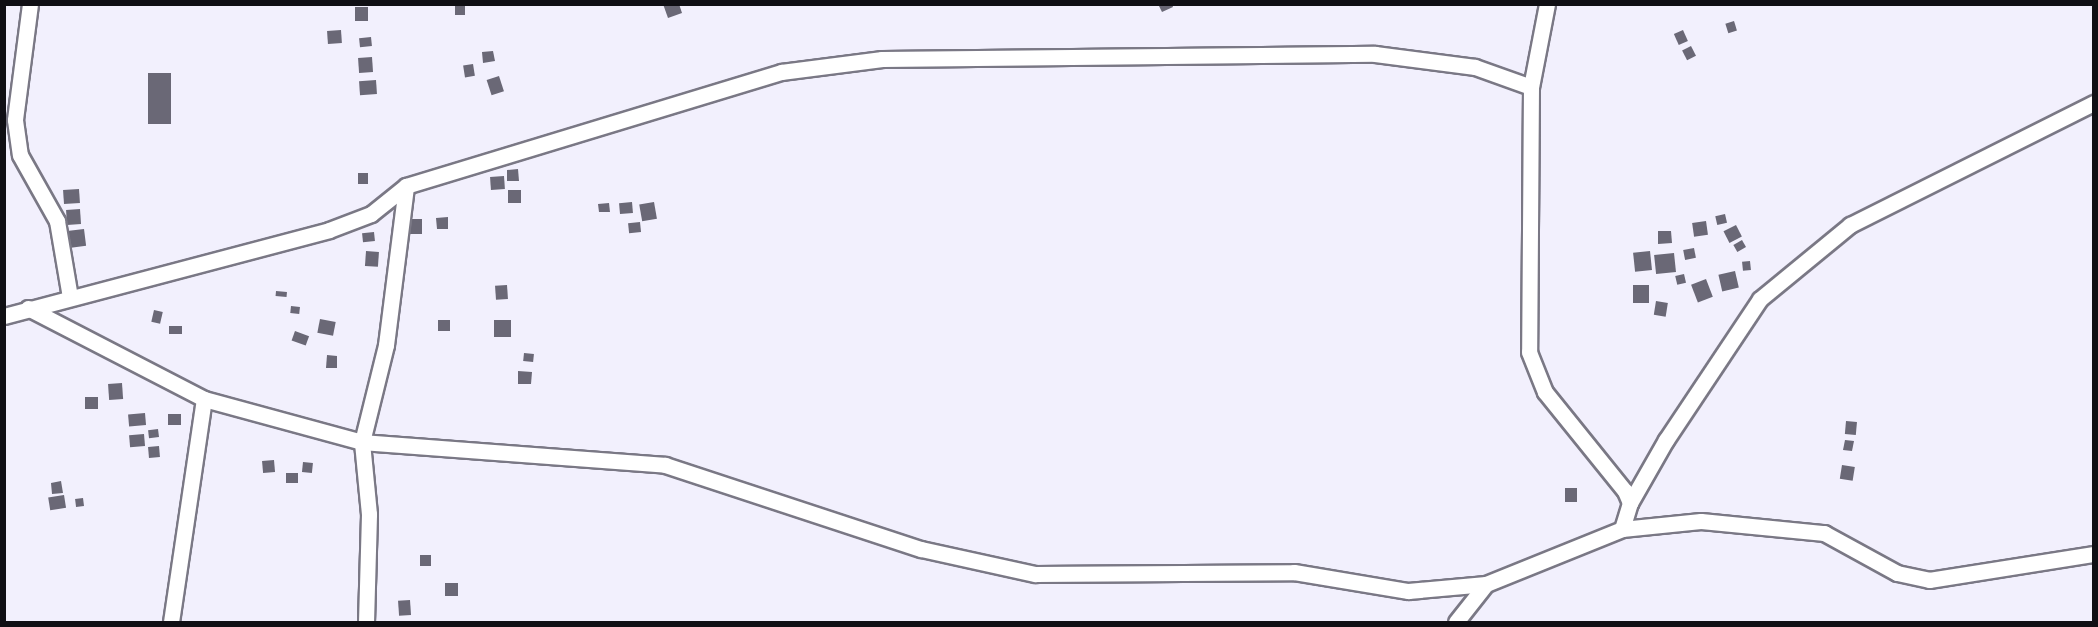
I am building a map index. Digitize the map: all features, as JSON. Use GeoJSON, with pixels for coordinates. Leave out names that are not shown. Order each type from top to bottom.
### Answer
{"type":"FeatureCollection","features":[{"type":"Feature","properties":{"kind":"street"},"geometry":{"type":"LineString","coordinates":[[30,4],[15,120],[20,155],[57,221],[69,297]]}},
{"type":"Feature","properties":{"kind":"street"},"geometry":{"type":"LineString","coordinates":[[1547,4],[1531,87],[1529,352],[1545,392],[1625,491],[1630,503]]}},
{"type":"Feature","properties":{"kind":"street"},"geometry":{"type":"LineString","coordinates":[[4,316],[328,230],[371,214],[406,186],[781,72],[882,59],[1375,54],[1475,67],[1531,87]]}},
{"type":"Feature","properties":{"kind":"street"},"geometry":{"type":"LineString","coordinates":[[1622,529],[1630,503],[1666,440],[1760,299],[1850,225],[2094,103]]}},
{"type":"Feature","properties":{"kind":"street"},"geometry":{"type":"LineString","coordinates":[[366,622],[369,514],[362,442],[386,345],[406,186]]}},
{"type":"Feature","properties":{"kind":"street"},"geometry":{"type":"LineString","coordinates":[[28,308],[204,399],[362,442],[665,465],[921,549],[1035,574],[1294,572],[1408,591],[1486,584],[1622,529],[1701,521],[1824,533],[1897,573],[1929,580],[2094,554]]}},
{"type":"Feature","properties":{"kind":"street"},"geometry":{"type":"LineString","coordinates":[[171,622],[204,399]]}},
{"type":"Feature","properties":{"kind":"street"},"geometry":{"type":"LineString","coordinates":[[1456,622],[1486,584]]}},
{"type":"Feature","properties":{"kind":"building"},"geometry":{"type":"Polygon","coordinates":[[[455,4],[465,4],[465,15],[455,15],[455,4]]]}},
{"type":"Feature","properties":{"kind":"building"},"geometry":{"type":"Polygon","coordinates":[[[663,4],[679,4],[682,13],[668,18],[663,4]]]}},
{"type":"Feature","properties":{"kind":"building"},"geometry":{"type":"Polygon","coordinates":[[[1158,4],[1172,4],[1173,7],[1162,12],[1158,4]]]}},
{"type":"Feature","properties":{"kind":"building"},"geometry":{"type":"Polygon","coordinates":[[[355,7],[368,7],[368,21],[355,21],[355,7]]]}},
{"type":"Feature","properties":{"kind":"building"},"geometry":{"type":"Polygon","coordinates":[[[1734,21],[1737,31],[1728,33],[1725,24],[1734,21]]]}},
{"type":"Feature","properties":{"kind":"building"},"geometry":{"type":"Polygon","coordinates":[[[341,30],[342,43],[328,44],[327,31],[341,30]]]}},
{"type":"Feature","properties":{"kind":"building"},"geometry":{"type":"Polygon","coordinates":[[[1683,30],[1688,41],[1679,45],[1674,34],[1683,30]]]}},
{"type":"Feature","properties":{"kind":"building"},"geometry":{"type":"Polygon","coordinates":[[[371,37],[372,46],[360,47],[359,38],[371,37]]]}},
{"type":"Feature","properties":{"kind":"building"},"geometry":{"type":"Polygon","coordinates":[[[1691,46],[1696,56],[1687,60],[1682,51],[1691,46]]]}},
{"type":"Feature","properties":{"kind":"building"},"geometry":{"type":"Polygon","coordinates":[[[493,51],[495,61],[483,63],[482,52],[493,51]]]}},
{"type":"Feature","properties":{"kind":"building"},"geometry":{"type":"Polygon","coordinates":[[[372,57],[373,72],[359,73],[358,58],[372,57]]]}},
{"type":"Feature","properties":{"kind":"building"},"geometry":{"type":"Polygon","coordinates":[[[473,64],[475,76],[465,77],[463,66],[473,64]]]}},
{"type":"Feature","properties":{"kind":"building"},"geometry":{"type":"Polygon","coordinates":[[[148,73],[171,73],[171,124],[148,124],[148,73]]]}},
{"type":"Feature","properties":{"kind":"building"},"geometry":{"type":"Polygon","coordinates":[[[499,76],[504,91],[492,95],[487,80],[499,76]]]}},
{"type":"Feature","properties":{"kind":"building"},"geometry":{"type":"Polygon","coordinates":[[[376,80],[377,94],[360,95],[359,81],[376,80]]]}},
{"type":"Feature","properties":{"kind":"building"},"geometry":{"type":"Polygon","coordinates":[[[518,169],[519,181],[507,181],[507,170],[518,169]]]}},
{"type":"Feature","properties":{"kind":"building"},"geometry":{"type":"Polygon","coordinates":[[[358,173],[368,173],[368,184],[358,184],[358,173]]]}},
{"type":"Feature","properties":{"kind":"building"},"geometry":{"type":"Polygon","coordinates":[[[504,176],[505,189],[491,190],[490,177],[504,176]]]}},
{"type":"Feature","properties":{"kind":"building"},"geometry":{"type":"Polygon","coordinates":[[[79,189],[80,203],[64,204],[63,190],[79,189]]]}},
{"type":"Feature","properties":{"kind":"building"},"geometry":{"type":"Polygon","coordinates":[[[508,190],[521,190],[521,203],[508,203],[508,190]]]}},
{"type":"Feature","properties":{"kind":"building"},"geometry":{"type":"Polygon","coordinates":[[[632,202],[633,213],[620,214],[619,203],[632,202]]]}},
{"type":"Feature","properties":{"kind":"building"},"geometry":{"type":"Polygon","coordinates":[[[654,202],[657,219],[642,221],[639,205],[654,202]]]}},
{"type":"Feature","properties":{"kind":"building"},"geometry":{"type":"Polygon","coordinates":[[[609,203],[610,212],[599,212],[598,204],[609,203]]]}},
{"type":"Feature","properties":{"kind":"building"},"geometry":{"type":"Polygon","coordinates":[[[80,209],[81,224],[67,225],[66,210],[80,209]]]}},
{"type":"Feature","properties":{"kind":"building"},"geometry":{"type":"Polygon","coordinates":[[[1725,214],[1727,223],[1717,225],[1715,216],[1725,214]]]}},
{"type":"Feature","properties":{"kind":"building"},"geometry":{"type":"Polygon","coordinates":[[[448,217],[448,229],[437,229],[436,218],[448,217]]]}},
{"type":"Feature","properties":{"kind":"building"},"geometry":{"type":"Polygon","coordinates":[[[409,219],[422,219],[422,234],[409,234],[409,219]]]}},
{"type":"Feature","properties":{"kind":"building"},"geometry":{"type":"Polygon","coordinates":[[[1706,221],[1708,235],[1694,237],[1692,223],[1706,221]]]}},
{"type":"Feature","properties":{"kind":"building"},"geometry":{"type":"Polygon","coordinates":[[[640,222],[641,232],[629,233],[628,223],[640,222]]]}},
{"type":"Feature","properties":{"kind":"building"},"geometry":{"type":"Polygon","coordinates":[[[1736,225],[1742,237],[1729,243],[1724,231],[1736,225]]]}},
{"type":"Feature","properties":{"kind":"building"},"geometry":{"type":"Polygon","coordinates":[[[84,229],[86,246],[69,248],[67,231],[84,229]]]}},
{"type":"Feature","properties":{"kind":"building"},"geometry":{"type":"Polygon","coordinates":[[[1658,231],[1671,231],[1672,243],[1658,244],[1658,231]]]}},
{"type":"Feature","properties":{"kind":"building"},"geometry":{"type":"Polygon","coordinates":[[[374,232],[375,241],[363,242],[362,233],[374,232]]]}},
{"type":"Feature","properties":{"kind":"building"},"geometry":{"type":"Polygon","coordinates":[[[1742,240],[1746,247],[1737,252],[1733,245],[1742,240]]]}},
{"type":"Feature","properties":{"kind":"building"},"geometry":{"type":"Polygon","coordinates":[[[1694,248],[1696,258],[1685,260],[1683,250],[1694,248]]]}},
{"type":"Feature","properties":{"kind":"building"},"geometry":{"type":"Polygon","coordinates":[[[366,251],[379,252],[378,267],[365,266],[366,251]]]}},
{"type":"Feature","properties":{"kind":"building"},"geometry":{"type":"Polygon","coordinates":[[[1650,251],[1652,270],[1635,272],[1633,253],[1650,251]]]}},
{"type":"Feature","properties":{"kind":"building"},"geometry":{"type":"Polygon","coordinates":[[[1674,253],[1676,272],[1656,274],[1654,255],[1674,253]]]}},
{"type":"Feature","properties":{"kind":"building"},"geometry":{"type":"Polygon","coordinates":[[[1750,261],[1751,270],[1743,271],[1742,262],[1750,261]]]}},
{"type":"Feature","properties":{"kind":"building"},"geometry":{"type":"Polygon","coordinates":[[[1735,271],[1739,288],[1722,291],[1718,275],[1735,271]]]}},
{"type":"Feature","properties":{"kind":"building"},"geometry":{"type":"Polygon","coordinates":[[[1684,274],[1686,283],[1677,285],[1675,276],[1684,274]]]}},
{"type":"Feature","properties":{"kind":"building"},"geometry":{"type":"Polygon","coordinates":[[[1706,279],[1713,297],[1698,302],[1691,285],[1706,279]]]}},
{"type":"Feature","properties":{"kind":"building"},"geometry":{"type":"Polygon","coordinates":[[[507,285],[508,299],[496,300],[495,286],[507,285]]]}},
{"type":"Feature","properties":{"kind":"building"},"geometry":{"type":"Polygon","coordinates":[[[1633,285],[1649,285],[1649,303],[1633,303],[1633,285]]]}},
{"type":"Feature","properties":{"kind":"building"},"geometry":{"type":"Polygon","coordinates":[[[276,291],[287,292],[287,297],[276,296],[276,291]]]}},
{"type":"Feature","properties":{"kind":"building"},"geometry":{"type":"Polygon","coordinates":[[[1656,301],[1668,303],[1666,317],[1654,315],[1656,301]]]}},
{"type":"Feature","properties":{"kind":"building"},"geometry":{"type":"Polygon","coordinates":[[[291,306],[300,307],[299,314],[290,313],[291,306]]]}},
{"type":"Feature","properties":{"kind":"building"},"geometry":{"type":"Polygon","coordinates":[[[154,310],[163,312],[160,324],[151,322],[154,310]]]}},
{"type":"Feature","properties":{"kind":"building"},"geometry":{"type":"Polygon","coordinates":[[[320,319],[336,322],[333,336],[317,333],[320,319]]]}},
{"type":"Feature","properties":{"kind":"building"},"geometry":{"type":"Polygon","coordinates":[[[438,320],[450,320],[450,331],[438,331],[438,320]]]}},
{"type":"Feature","properties":{"kind":"building"},"geometry":{"type":"Polygon","coordinates":[[[494,320],[511,320],[511,337],[494,337],[494,320]]]}},
{"type":"Feature","properties":{"kind":"building"},"geometry":{"type":"Polygon","coordinates":[[[169,326],[182,326],[182,334],[169,334],[169,326]]]}},
{"type":"Feature","properties":{"kind":"building"},"geometry":{"type":"Polygon","coordinates":[[[295,331],[309,336],[306,346],[292,340],[295,331]]]}},
{"type":"Feature","properties":{"kind":"building"},"geometry":{"type":"Polygon","coordinates":[[[524,353],[534,354],[533,362],[523,361],[524,353]]]}},
{"type":"Feature","properties":{"kind":"building"},"geometry":{"type":"Polygon","coordinates":[[[327,355],[337,356],[337,368],[326,368],[327,355]]]}},
{"type":"Feature","properties":{"kind":"building"},"geometry":{"type":"Polygon","coordinates":[[[518,371],[532,372],[531,384],[518,384],[518,371]]]}},
{"type":"Feature","properties":{"kind":"building"},"geometry":{"type":"Polygon","coordinates":[[[122,383],[123,399],[109,400],[108,384],[122,383]]]}},
{"type":"Feature","properties":{"kind":"building"},"geometry":{"type":"Polygon","coordinates":[[[85,397],[98,397],[98,409],[85,409],[85,397]]]}},
{"type":"Feature","properties":{"kind":"building"},"geometry":{"type":"Polygon","coordinates":[[[145,413],[146,425],[129,426],[128,414],[145,413]]]}},
{"type":"Feature","properties":{"kind":"building"},"geometry":{"type":"Polygon","coordinates":[[[168,414],[181,414],[181,425],[168,425],[168,414]]]}},
{"type":"Feature","properties":{"kind":"building"},"geometry":{"type":"Polygon","coordinates":[[[1846,421],[1857,422],[1856,435],[1845,434],[1846,421]]]}},
{"type":"Feature","properties":{"kind":"building"},"geometry":{"type":"Polygon","coordinates":[[[158,429],[159,437],[149,438],[148,430],[158,429]]]}},
{"type":"Feature","properties":{"kind":"building"},"geometry":{"type":"Polygon","coordinates":[[[144,434],[145,446],[130,447],[129,435],[144,434]]]}},
{"type":"Feature","properties":{"kind":"building"},"geometry":{"type":"Polygon","coordinates":[[[1845,440],[1854,441],[1852,451],[1843,450],[1845,440]]]}},
{"type":"Feature","properties":{"kind":"building"},"geometry":{"type":"Polygon","coordinates":[[[159,446],[160,457],[149,458],[148,447],[159,446]]]}},
{"type":"Feature","properties":{"kind":"building"},"geometry":{"type":"Polygon","coordinates":[[[274,460],[275,472],[263,473],[262,461],[274,460]]]}},
{"type":"Feature","properties":{"kind":"building"},"geometry":{"type":"Polygon","coordinates":[[[303,462],[313,463],[312,473],[302,472],[303,462]]]}},
{"type":"Feature","properties":{"kind":"building"},"geometry":{"type":"Polygon","coordinates":[[[1842,465],[1855,467],[1853,481],[1840,479],[1842,465]]]}},
{"type":"Feature","properties":{"kind":"building"},"geometry":{"type":"Polygon","coordinates":[[[286,473],[298,473],[298,483],[286,483],[286,473]]]}},
{"type":"Feature","properties":{"kind":"building"},"geometry":{"type":"Polygon","coordinates":[[[61,481],[63,493],[52,494],[51,483],[61,481]]]}},
{"type":"Feature","properties":{"kind":"building"},"geometry":{"type":"Polygon","coordinates":[[[1565,488],[1577,488],[1577,502],[1565,502],[1565,488]]]}},
{"type":"Feature","properties":{"kind":"building"},"geometry":{"type":"Polygon","coordinates":[[[64,495],[66,508],[50,510],[48,498],[64,495]]]}},
{"type":"Feature","properties":{"kind":"building"},"geometry":{"type":"Polygon","coordinates":[[[83,498],[84,506],[76,507],[75,499],[83,498]]]}},
{"type":"Feature","properties":{"kind":"building"},"geometry":{"type":"Polygon","coordinates":[[[420,555],[431,555],[431,566],[420,566],[420,555]]]}},
{"type":"Feature","properties":{"kind":"building"},"geometry":{"type":"Polygon","coordinates":[[[445,583],[458,583],[458,596],[445,596],[445,583]]]}},
{"type":"Feature","properties":{"kind":"building"},"geometry":{"type":"Polygon","coordinates":[[[410,600],[411,615],[399,616],[398,601],[410,600]]]}}]}
